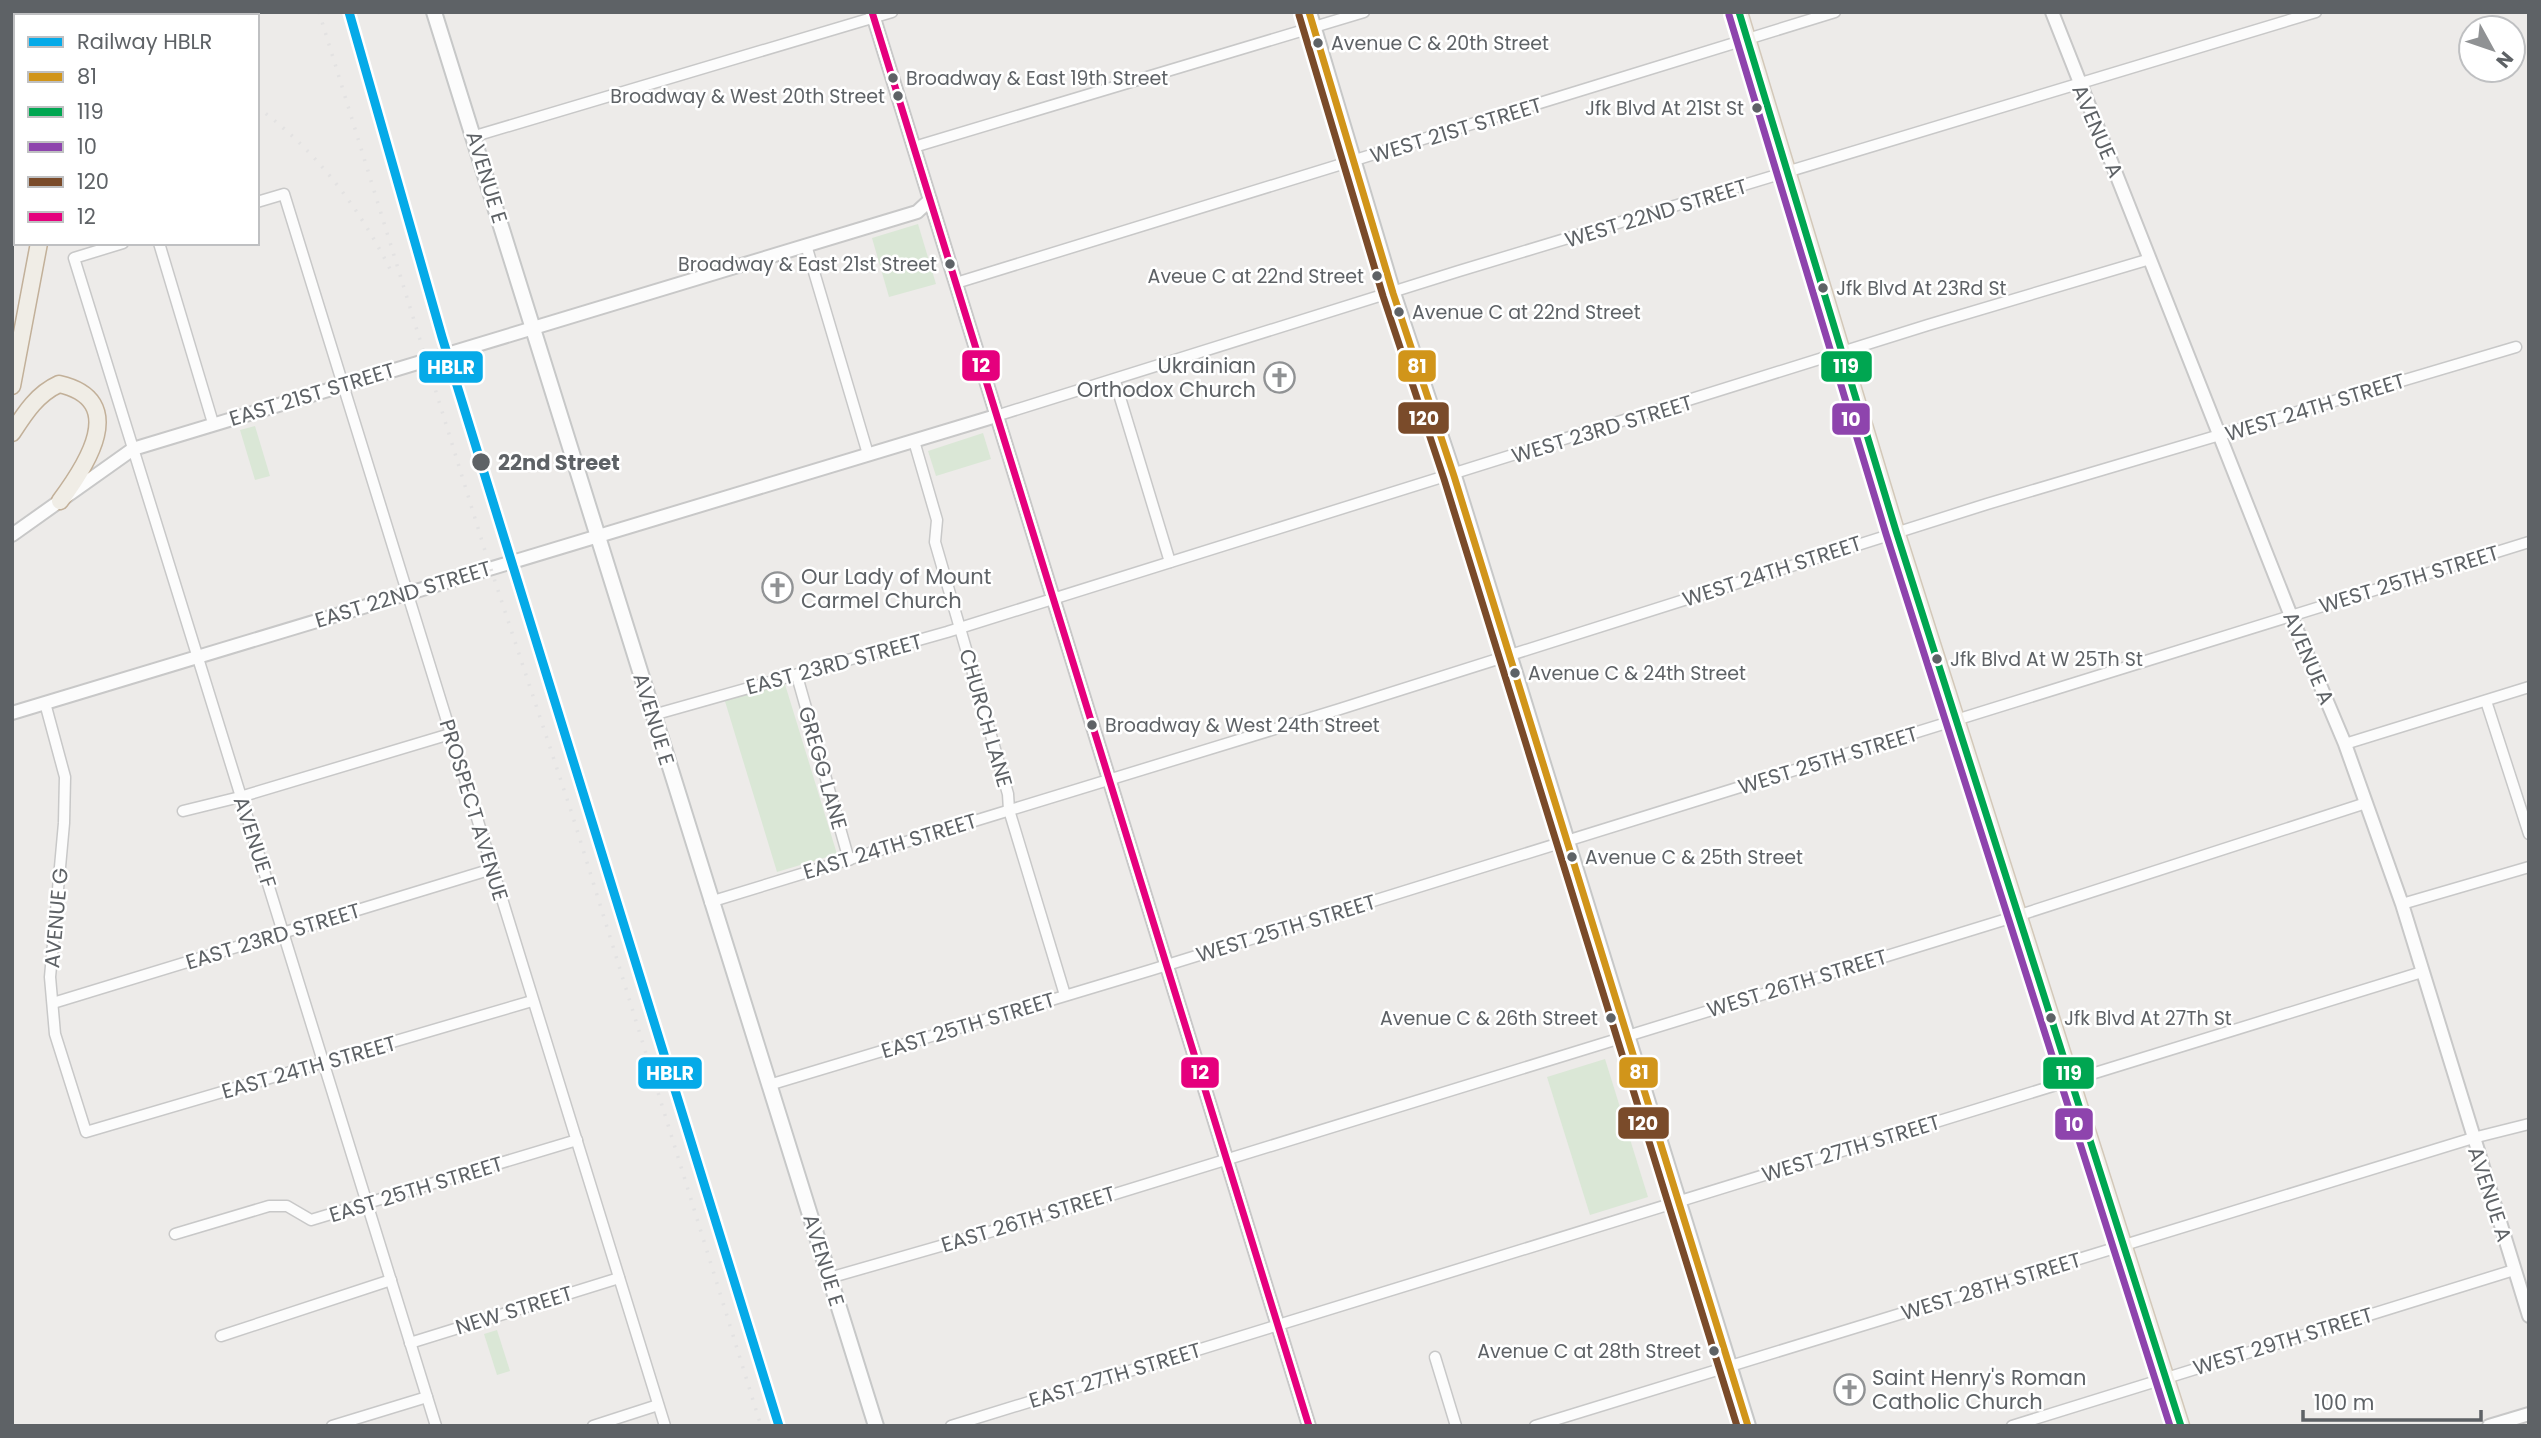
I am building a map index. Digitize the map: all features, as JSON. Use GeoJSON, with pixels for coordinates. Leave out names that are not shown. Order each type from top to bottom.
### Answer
{"type":"FeatureCollection","features":[{"type":"Feature","properties":{"kind":"highway"},"geometry":{"type":"LineString","coordinates":[[12,386],[39,245]]}},
{"type":"Feature","properties":{"kind":"highway"},"geometry":{"type":"LineString","coordinates":[[12,433],[38,397],[59,384],[84,394],[94,408],[98,426],[95,445],[85,467],[60,501]]}},
{"type":"Feature","properties":{"kind":"main road","name":"AVENUE E"},"geometry":{"type":"LineString","coordinates":[[434,12],[475,136],[710,902],[876,1426]]}},
{"type":"Feature","properties":{"kind":"main road"},"geometry":{"type":"LineString","coordinates":[[1310,12],[1393,293],[1454,476],[1748,1426]]}},
{"type":"Feature","properties":{"kind":"main road"},"geometry":{"type":"LineString","coordinates":[[1739,12],[1896,531],[2181,1426]]}},
{"type":"Feature","properties":{"kind":"street"},"geometry":{"type":"LineString","coordinates":[[475,136],[873,15],[892,12]]}},
{"type":"Feature","properties":{"kind":"street"},"geometry":{"type":"LineString","coordinates":[[914,147],[1364,12]]}},
{"type":"Feature","properties":{"kind":"street","name":"WEST 21ST STREET"},"geometry":{"type":"LineString","coordinates":[[956,283],[1835,12]]}},
{"type":"Feature","properties":{"kind":"street","name":"AVENUE A"},"geometry":{"type":"LineString","coordinates":[[2052,12],[2291,616],[2345,744],[2402,904],[2529,1316]]}},
{"type":"Feature","properties":{"kind":"street","name":"WEST 22ND STREET"},"geometry":{"type":"LineString","coordinates":[[996,416],[2078,82],[2316,12]]}},
{"type":"Feature","properties":{"kind":"street"},"geometry":{"type":"LineString","coordinates":[[873,15],[1111,778],[1309,1426]]}},
{"type":"Feature","properties":{"kind":"street","name":"PROSPECT AVENUE"},"geometry":{"type":"LineString","coordinates":[[259,201],[284,194],[345,383],[532,1002],[665,1426]]}},
{"type":"Feature","properties":{"kind":"street","name":"EAST 21ST STREET"},"geometry":{"type":"LineString","coordinates":[[12,535],[133,449],[917,212],[930,200]]}},
{"type":"Feature","properties":{"kind":"street","name":"AVENUE F"},"geometry":{"type":"LineString","coordinates":[[116,245],[74,258],[436,1426]]}},
{"type":"Feature","properties":{"kind":"street"},"geometry":{"type":"LineString","coordinates":[[160,245],[213,424]]}},
{"type":"Feature","properties":{"kind":"street"},"geometry":{"type":"LineString","coordinates":[[806,245],[868,454]]}},
{"type":"Feature","properties":{"kind":"street","name":"WEST 23RD STREET"},"geometry":{"type":"LineString","coordinates":[[1054,598],[1454,476],[1844,354],[1928,325],[2150,259]]}},
{"type":"Feature","properties":{"kind":"street","name":"WEST 24TH STREET"},"geometry":{"type":"LineString","coordinates":[[1111,778],[1510,656],[1896,531],[2516,346]]}},
{"type":"Feature","properties":{"kind":"street"},"geometry":{"type":"LineString","coordinates":[[1115,381],[1170,562]]}},
{"type":"Feature","properties":{"kind":"street","name":"EAST 22ND STREET"},"geometry":{"type":"LineString","coordinates":[[12,713],[996,416]]}},
{"type":"Feature","properties":{"kind":"street","name":"CHURCH LANE"},"geometry":{"type":"LineString","coordinates":[[914,441],[936,513],[935,542],[1008,794],[1009,810],[1065,995]]}},
{"type":"Feature","properties":{"kind":"street","name":"WEST 25TH STREET"},"geometry":{"type":"LineString","coordinates":[[1167,965],[2529,541]]}},
{"type":"Feature","properties":{"kind":"street","name":"EAST 23RD STREET"},"geometry":{"type":"LineString","coordinates":[[653,715],[797,676],[1054,598]]}},
{"type":"Feature","properties":{"kind":"street","name":"GREGG LANE"},"geometry":{"type":"LineString","coordinates":[[797,676],[849,860]]}},
{"type":"Feature","properties":{"kind":"street"},"geometry":{"type":"LineString","coordinates":[[2345,744],[2529,687]]}},
{"type":"Feature","properties":{"kind":"street"},"geometry":{"type":"LineString","coordinates":[[2486,701],[2529,834]]}},
{"type":"Feature","properties":{"kind":"street","name":"AVENUE G"},"geometry":{"type":"LineString","coordinates":[[45,703],[65,777],[64,823],[50,977],[55,1034],[86,1132]]}},
{"type":"Feature","properties":{"kind":"street"},"geometry":{"type":"LineString","coordinates":[[183,811],[240,797],[450,734]]}},
{"type":"Feature","properties":{"kind":"street","name":"EAST 24TH STREET"},"geometry":{"type":"LineString","coordinates":[[710,902],[1111,778]]}},
{"type":"Feature","properties":{"kind":"street","name":"WEST 26TH STREET"},"geometry":{"type":"LineString","coordinates":[[1227,1159],[2020,915],[2366,803]]}},
{"type":"Feature","properties":{"kind":"street"},"geometry":{"type":"LineString","coordinates":[[2402,904],[2529,867]]}},
{"type":"Feature","properties":{"kind":"street","name":"EAST 23RD STREET"},"geometry":{"type":"LineString","coordinates":[[53,1003],[492,869]]}},
{"type":"Feature","properties":{"kind":"street","name":"EAST 25TH STREET"},"geometry":{"type":"LineString","coordinates":[[769,1085],[1167,965]]}},
{"type":"Feature","properties":{"kind":"street","name":"WEST 27TH STREET"},"geometry":{"type":"LineString","coordinates":[[1279,1325],[2422,972]]}},
{"type":"Feature","properties":{"kind":"street","name":"EAST 24TH STREET"},"geometry":{"type":"LineString","coordinates":[[86,1132],[532,1002]]}},
{"type":"Feature","properties":{"kind":"street","name":"WEST 28TH STREET"},"geometry":{"type":"LineString","coordinates":[[1535,1426],[2473,1138],[2529,1124]]}},
{"type":"Feature","properties":{"kind":"street","name":"EAST 25TH STREET"},"geometry":{"type":"LineString","coordinates":[[175,1234],[269,1206],[287,1206],[311,1220],[577,1140]]}},
{"type":"Feature","properties":{"kind":"street","name":"EAST 26TH STREET"},"geometry":{"type":"LineString","coordinates":[[829,1278],[1227,1159]]}},
{"type":"Feature","properties":{"kind":"street","name":"WEST 29TH STREET"},"geometry":{"type":"LineString","coordinates":[[2012,1426],[2514,1270]]}},
{"type":"Feature","properties":{"kind":"street","name":"NEW STREET"},"geometry":{"type":"LineString","coordinates":[[410,1343],[619,1278]]}},
{"type":"Feature","properties":{"kind":"street"},"geometry":{"type":"LineString","coordinates":[[221,1336],[391,1280]]}},
{"type":"Feature","properties":{"kind":"street","name":"EAST 27TH STREET"},"geometry":{"type":"LineString","coordinates":[[951,1426],[1279,1325]]}},
{"type":"Feature","properties":{"kind":"street"},"geometry":{"type":"LineString","coordinates":[[1435,1357],[1456,1426]]}},
{"type":"Feature","properties":{"kind":"street"},"geometry":{"type":"LineString","coordinates":[[332,1426],[427,1397]]}},
{"type":"Feature","properties":{"kind":"street"},"geometry":{"type":"LineString","coordinates":[[593,1426],[658,1405]]}},
{"type":"Feature","properties":{"kind":"street"},"geometry":{"type":"LineString","coordinates":[[2490,1426],[2529,1414]]}},
{"type":"Feature","properties":{"kind":"green space"},"geometry":{"type":"Polygon","coordinates":[[[918,224],[936,284],[889,297],[872,238],[918,224]]]}},
{"type":"Feature","properties":{"kind":"green space"},"geometry":{"type":"Polygon","coordinates":[[[255,426],[270,476],[255,480],[240,430],[255,426]]]}},
{"type":"Feature","properties":{"kind":"green space"},"geometry":{"type":"Polygon","coordinates":[[[983,433],[991,459],[936,476],[928,451],[983,433]]]}},
{"type":"Feature","properties":{"kind":"green space"},"geometry":{"type":"Polygon","coordinates":[[[784,681],[837,854],[777,872],[724,698],[784,681]]]}},
{"type":"Feature","properties":{"kind":"green space"},"geometry":{"type":"Polygon","coordinates":[[[1605,1059],[1648,1197],[1590,1215],[1547,1077],[1605,1059]]]}},
{"type":"Feature","properties":{"kind":"green space"},"geometry":{"type":"Polygon","coordinates":[[[497,1330],[510,1371],[497,1375],[484,1334],[497,1330]]]}},
{"type":"Feature","properties":{"kind":"railway"},"geometry":{"type":"LineString","coordinates":[[319,12],[486,554],[573,817],[761,1426]]}},
{"type":"Feature","properties":{"kind":"railway"},"geometry":{"type":"LineString","coordinates":[[259,109],[298,142],[335,182],[366,226],[392,273]]}},
{"type":"Feature","properties":{"kind":"rail line","name":"HBLR"},"geometry":{"type":"LineString","coordinates":[[349,12],[442,337],[779,1426]]}},
{"type":"Feature","properties":{"kind":"transit line","name":"12"},"geometry":{"type":"LineString","coordinates":[[872,12],[1309,1426]]}},
{"type":"Feature","properties":{"kind":"transit line","name":"81"},"geometry":{"type":"LineString","coordinates":[[1309,12],[1393,293],[1454,476],[1748,1426]]}},
{"type":"Feature","properties":{"kind":"transit line","name":"119"},"geometry":{"type":"LineString","coordinates":[[1739,12],[1896,531],[2181,1426]]}},
{"type":"Feature","properties":{"kind":"transit line","name":"120"},"geometry":{"type":"LineString","coordinates":[[1299,15],[1383,296],[1444,479],[1737,1426]]}},
{"type":"Feature","properties":{"kind":"transit line","name":"10"},"geometry":{"type":"LineString","coordinates":[[1729,15],[1886,534],[2170,1426]]}},
{"type":"Feature","properties":{"kind":"place","name":"Avenue C & 20th Street"},"geometry":{"type":"Point","coordinates":[1318,43]}},
{"type":"Feature","properties":{"kind":"place","name":"Broadway & East 19th Street"},"geometry":{"type":"Point","coordinates":[893,78]}},
{"type":"Feature","properties":{"kind":"place","name":"Broadway & West 20th Street"},"geometry":{"type":"Point","coordinates":[898,96]}},
{"type":"Feature","properties":{"kind":"place","name":"Jfk Blvd At 21St St"},"geometry":{"type":"Point","coordinates":[1757,108]}},
{"type":"Feature","properties":{"kind":"place","name":"Broadway & East 21st Street"},"geometry":{"type":"Point","coordinates":[950,264]}},
{"type":"Feature","properties":{"kind":"place","name":"Aveue C at 22nd Street"},"geometry":{"type":"Point","coordinates":[1377,276]}},
{"type":"Feature","properties":{"kind":"place","name":"Jfk Blvd At 23Rd St"},"geometry":{"type":"Point","coordinates":[1823,288]}},
{"type":"Feature","properties":{"kind":"place","name":"Avenue C at 22nd Street"},"geometry":{"type":"Point","coordinates":[1399,312]}},
{"type":"Feature","properties":{"kind":"place","name":"Ukrainian Orthodox Church"},"geometry":{"type":"Point","coordinates":[1279,377]}},
{"type":"Feature","properties":{"kind":"place","name":"22nd Street"},"geometry":{"type":"Point","coordinates":[481,462]}},
{"type":"Feature","properties":{"kind":"place","name":"Our Lady of Mount Carmel Church"},"geometry":{"type":"Point","coordinates":[778,588]}},
{"type":"Feature","properties":{"kind":"place","name":"Jfk Blvd At W 25Th St"},"geometry":{"type":"Point","coordinates":[1937,659]}},
{"type":"Feature","properties":{"kind":"place","name":"Avenue C & 24th Street"},"geometry":{"type":"Point","coordinates":[1515,673]}},
{"type":"Feature","properties":{"kind":"place","name":"Broadway & West 24th Street"},"geometry":{"type":"Point","coordinates":[1092,725]}},
{"type":"Feature","properties":{"kind":"place","name":"Avenue C & 25th Street"},"geometry":{"type":"Point","coordinates":[1572,857]}},
{"type":"Feature","properties":{"kind":"place","name":"Avenue C & 26th Street"},"geometry":{"type":"Point","coordinates":[1611,1018]}},
{"type":"Feature","properties":{"kind":"place","name":"Jfk Blvd At 27Th St"},"geometry":{"type":"Point","coordinates":[2051,1018]}},
{"type":"Feature","properties":{"kind":"place","name":"Avenue C at 28th Street"},"geometry":{"type":"Point","coordinates":[1714,1351]}},
{"type":"Feature","properties":{"kind":"place","name":"Saint Henry's Roman Catholic Church"},"geometry":{"type":"Point","coordinates":[1849,1389]}}]}
